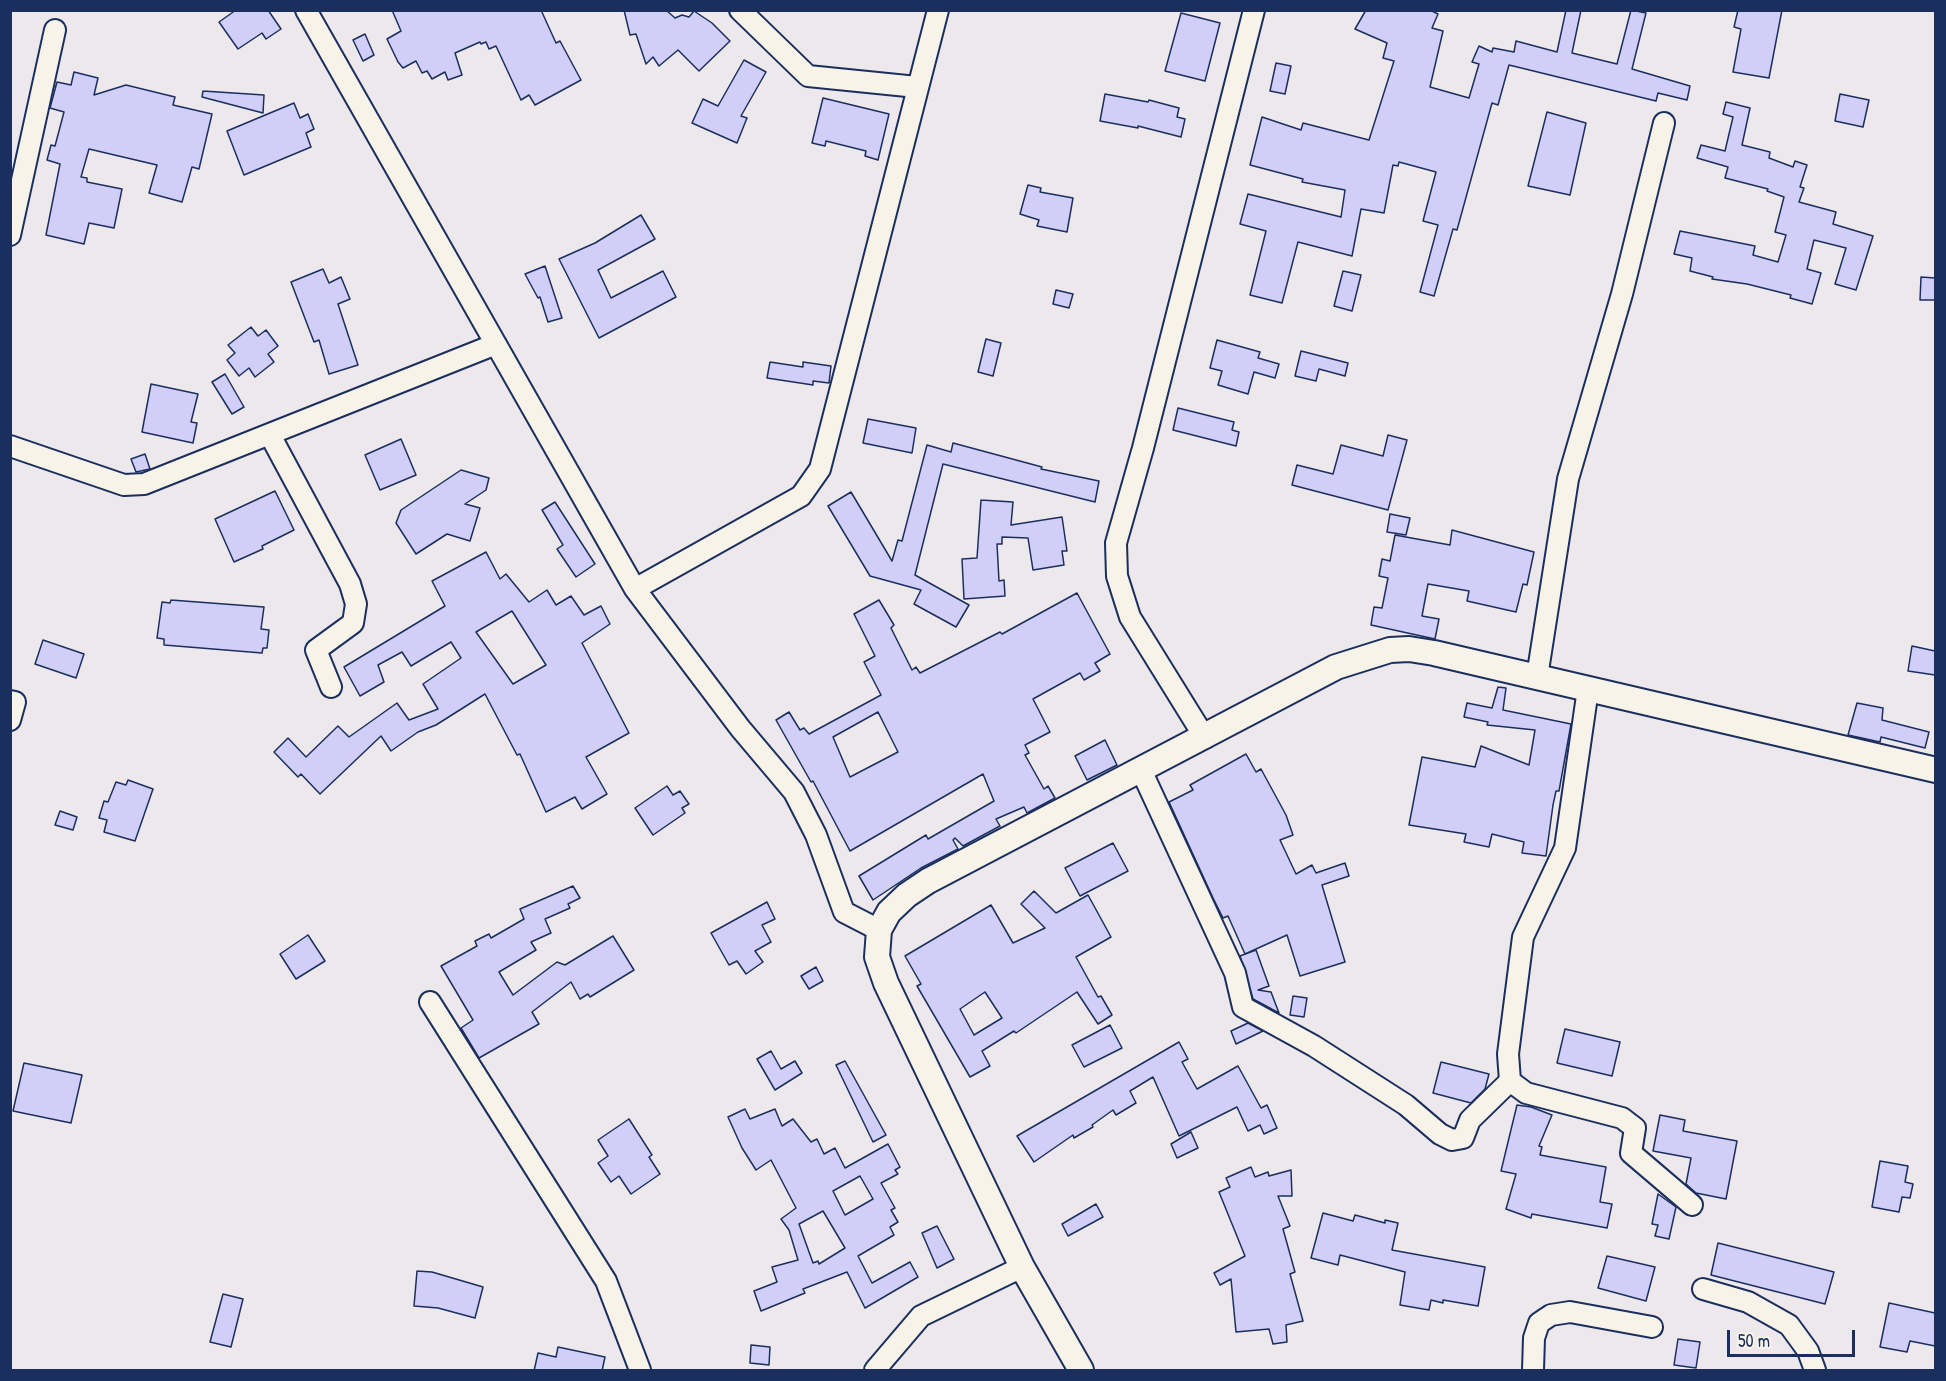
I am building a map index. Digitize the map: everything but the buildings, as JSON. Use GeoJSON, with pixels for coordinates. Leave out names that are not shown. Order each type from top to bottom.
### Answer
{"type":"FeatureCollection","features":[{"type":"Feature","properties":{"kind":"street"},"geometry":{"type":"LineString","coordinates":[[306,10],[635,589],[740,729],[794,792],[816,835],[844,912],[879,930]]}},
{"type":"Feature","properties":{"kind":"street"},"geometry":{"type":"LineString","coordinates":[[740,10],[808,76],[917,87]]}},
{"type":"Feature","properties":{"kind":"street"},"geometry":{"type":"LineString","coordinates":[[635,589],[801,496],[820,469],[938,10]]}},
{"type":"Feature","properties":{"kind":"street"},"geometry":{"type":"LineString","coordinates":[[1205,738],[1130,617],[1117,576],[1116,543],[1254,10]]}},
{"type":"Feature","properties":{"kind":"street"},"geometry":{"type":"LineString","coordinates":[[10,235],[55,30]]}},
{"type":"Feature","properties":{"kind":"street"},"geometry":{"type":"LineString","coordinates":[[1537,677],[1568,479],[1622,294],[1664,123]]}},
{"type":"Feature","properties":{"kind":"street"},"geometry":{"type":"LineString","coordinates":[[10,446],[124,485],[144,484],[496,344]]}},
{"type":"Feature","properties":{"kind":"street"},"geometry":{"type":"LineString","coordinates":[[270,435],[350,584],[356,604],[353,622],[316,650],[331,687]]}},
{"type":"Feature","properties":{"kind":"street"},"geometry":{"type":"LineString","coordinates":[[1081,1371],[1022,1267],[886,983],[877,957],[879,930],[889,912],[907,895],[928,881],[1205,738],[1336,667],[1390,650],[1409,649],[1434,653],[1935,770]]}},
{"type":"Feature","properties":{"kind":"street"},"geometry":{"type":"LineString","coordinates":[[1588,689],[1565,848],[1523,937],[1508,1054],[1510,1081],[1526,1094],[1622,1119],[1635,1128],[1631,1153],[1692,1205]]}},
{"type":"Feature","properties":{"kind":"street"},"geometry":{"type":"LineString","coordinates":[[10,701],[15,702],[10,720]]}},
{"type":"Feature","properties":{"kind":"street"},"geometry":{"type":"LineString","coordinates":[[1141,770],[1235,973],[1243,1007],[1314,1046],[1406,1105],[1440,1134],[1452,1140],[1463,1138],[1470,1120],[1510,1081]]}},
{"type":"Feature","properties":{"kind":"street"},"geometry":{"type":"LineString","coordinates":[[430,1002],[606,1281],[640,1371]]}},
{"type":"Feature","properties":{"kind":"street"},"geometry":{"type":"LineString","coordinates":[[875,1371],[921,1316],[1022,1267]]}},
{"type":"Feature","properties":{"kind":"street"},"geometry":{"type":"LineString","coordinates":[[1703,1289],[1748,1302],[1789,1325],[1808,1351],[1815,1371]]}},
{"type":"Feature","properties":{"kind":"street"},"geometry":{"type":"LineString","coordinates":[[1533,1371],[1534,1338],[1539,1323],[1551,1315],[1570,1312],[1652,1327]]}}]}
